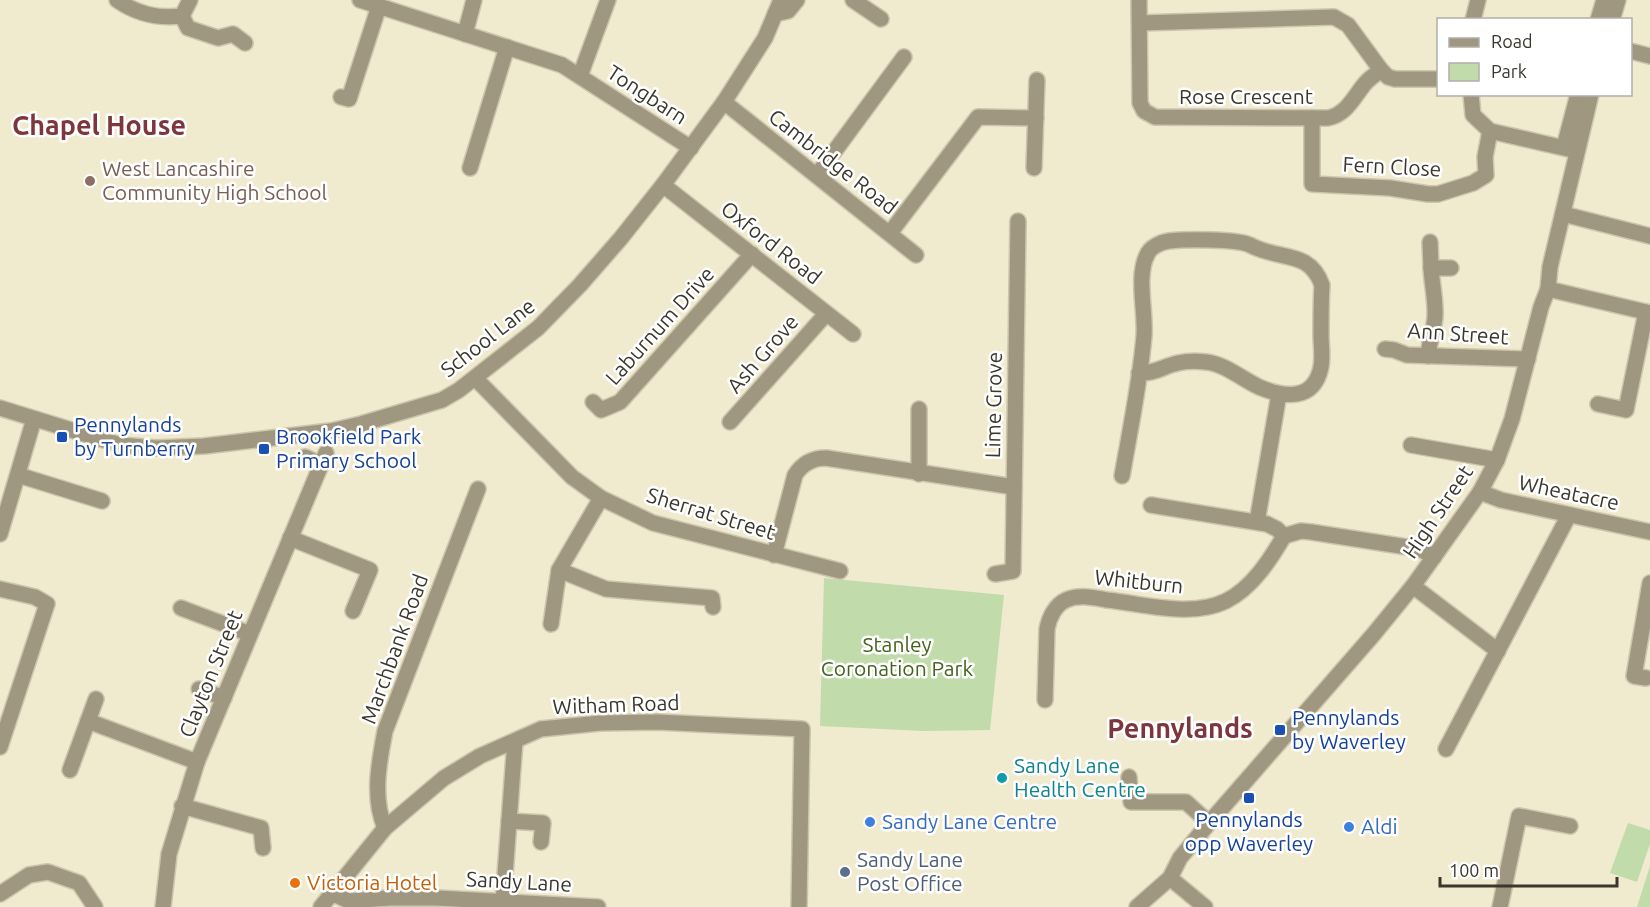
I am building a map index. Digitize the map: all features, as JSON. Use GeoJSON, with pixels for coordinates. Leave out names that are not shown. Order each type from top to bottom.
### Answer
{"type":"FeatureCollection","features":[{"type":"Feature","properties":{"kind":"street"},"geometry":{"type":"LineString","coordinates":[[117,0],[149,17],[182,16]]}},
{"type":"Feature","properties":{"kind":"street"},"geometry":{"type":"LineString","coordinates":[[182,16],[190,0]]}},
{"type":"Feature","properties":{"kind":"street","name":"Tongbarn"},"geometry":{"type":"LineString","coordinates":[[360,0],[562,65],[691,148]]}},
{"type":"Feature","properties":{"kind":"street"},"geometry":{"type":"LineString","coordinates":[[465,34],[474,0]]}},
{"type":"Feature","properties":{"kind":"street","name":"Tongbarn"},"geometry":{"type":"LineString","coordinates":[[580,76],[608,0]]}},
{"type":"Feature","properties":{"kind":"street"},"geometry":{"type":"LineString","coordinates":[[778,7],[788,11],[797,0]]}},
{"type":"Feature","properties":{"kind":"street"},"geometry":{"type":"LineString","coordinates":[[853,0],[881,19]]}},
{"type":"Feature","properties":{"kind":"street","name":"Rose Crescent"},"geometry":{"type":"LineString","coordinates":[[1139,0],[1140,103],[1148,115],[1155,117],[1312,118],[1338,116],[1364,84],[1382,70]]}},
{"type":"Feature","properties":{"kind":"street"},"geometry":{"type":"LineString","coordinates":[[1474,18],[1478,0]]}},
{"type":"Feature","properties":{"kind":"street"},"geometry":{"type":"LineString","coordinates":[[1599,18],[1604,0]]}},
{"type":"Feature","properties":{"kind":"street"},"geometry":{"type":"LineString","coordinates":[[1613,18],[1618,0]]}},
{"type":"Feature","properties":{"kind":"street"},"geometry":{"type":"LineString","coordinates":[[341,97],[350,99],[379,6]]}},
{"type":"Feature","properties":{"kind":"street","name":"School Lane"},"geometry":{"type":"LineString","coordinates":[[0,408],[120,445],[204,446],[331,431],[442,400],[475,378],[552,315],[621,238],[724,102],[765,38],[778,7]]}},
{"type":"Feature","properties":{"kind":"street"},"geometry":{"type":"LineString","coordinates":[[182,16],[188,28],[218,38],[233,34],[245,43]]}},
{"type":"Feature","properties":{"kind":"street"},"geometry":{"type":"LineString","coordinates":[[1140,23],[1334,17],[1348,25],[1388,77],[1395,80],[1437,79]]}},
{"type":"Feature","properties":{"kind":"street"},"geometry":{"type":"LineString","coordinates":[[470,168],[507,47]]}},
{"type":"Feature","properties":{"kind":"street"},"geometry":{"type":"LineString","coordinates":[[1632,52],[1650,56]]}},
{"type":"Feature","properties":{"kind":"street"},"geometry":{"type":"LineString","coordinates":[[817,175],[904,57]]}},
{"type":"Feature","properties":{"kind":"street"},"geometry":{"type":"LineString","coordinates":[[1034,168],[1037,80]]}},
{"type":"Feature","properties":{"kind":"street"},"geometry":{"type":"LineString","coordinates":[[1471,96],[1473,115],[1490,131],[1571,149],[1578,96]]}},
{"type":"Feature","properties":{"kind":"street","name":"High Street"},"geometry":{"type":"LineString","coordinates":[[1137,907],[1170,878],[1180,858],[1209,823],[1373,635],[1413,586],[1480,492],[1497,460],[1512,419],[1541,307],[1548,289],[1550,267],[1563,214],[1571,149],[1590,96]]}},
{"type":"Feature","properties":{"kind":"street","name":"Cambridge Road"},"geometry":{"type":"LineString","coordinates":[[724,102],[916,255]]}},
{"type":"Feature","properties":{"kind":"street"},"geometry":{"type":"LineString","coordinates":[[890,233],[978,117],[1036,118]]}},
{"type":"Feature","properties":{"kind":"street","name":"Fern Close"},"geometry":{"type":"LineString","coordinates":[[1312,118],[1312,191],[1390,188],[1428,194],[1449,191],[1473,183],[1486,175],[1485,157],[1490,131]]}},
{"type":"Feature","properties":{"kind":"street","name":"Oxford Road"},"geometry":{"type":"LineString","coordinates":[[663,185],[852,334]]}},
{"type":"Feature","properties":{"kind":"street"},"geometry":{"type":"LineString","coordinates":[[1563,214],[1650,236]]}},
{"type":"Feature","properties":{"kind":"street","name":"Lime Grove"},"geometry":{"type":"LineString","coordinates":[[994,574],[1013,571],[1018,221]]}},
{"type":"Feature","properties":{"kind":"street"},"geometry":{"type":"LineString","coordinates":[[1122,476],[1144,334],[1143,265],[1148,252],[1168,241],[1236,241],[1277,255],[1304,260],[1318,274],[1322,285],[1321,366],[1317,379],[1307,391],[1293,396],[1279,394],[1260,388],[1208,362],[1177,363],[1149,373],[1139,373]]}},
{"type":"Feature","properties":{"kind":"street"},"geometry":{"type":"LineString","coordinates":[[1428,356],[1435,321],[1430,242]]}},
{"type":"Feature","properties":{"kind":"street","name":"Laburnum Drive"},"geometry":{"type":"LineString","coordinates":[[593,402],[601,410],[620,402],[752,254]]}},
{"type":"Feature","properties":{"kind":"street"},"geometry":{"type":"LineString","coordinates":[[1431,268],[1451,268]]}},
{"type":"Feature","properties":{"kind":"street"},"geometry":{"type":"LineString","coordinates":[[1548,289],[1648,313],[1626,410],[1598,404]]}},
{"type":"Feature","properties":{"kind":"street","name":"Ash Grove"},"geometry":{"type":"LineString","coordinates":[[730,422],[826,314]]}},
{"type":"Feature","properties":{"kind":"street","name":"Ann Street"},"geometry":{"type":"LineString","coordinates":[[1385,349],[1407,355],[1528,359]]}},
{"type":"Feature","properties":{"kind":"street","name":"Sherrat Street"},"geometry":{"type":"LineString","coordinates":[[475,378],[572,477],[601,498],[653,523],[840,571]]}},
{"type":"Feature","properties":{"kind":"street"},"geometry":{"type":"LineString","coordinates":[[1257,522],[1279,394]]}},
{"type":"Feature","properties":{"kind":"street"},"geometry":{"type":"LineString","coordinates":[[919,409],[919,474]]}},
{"type":"Feature","properties":{"kind":"street"},"geometry":{"type":"LineString","coordinates":[[0,534],[34,419]]}},
{"type":"Feature","properties":{"kind":"street"},"geometry":{"type":"LineString","coordinates":[[1411,445],[1497,460]]}},
{"type":"Feature","properties":{"kind":"street","name":"Clayton Street"},"geometry":{"type":"LineString","coordinates":[[163,907],[167,863],[182,806],[197,762],[324,459],[305,457]]}},
{"type":"Feature","properties":{"kind":"street"},"geometry":{"type":"LineString","coordinates":[[774,555],[792,481],[798,470],[807,462],[826,458],[1014,487]]}},
{"type":"Feature","properties":{"kind":"street"},"geometry":{"type":"LineString","coordinates":[[18,475],[102,501]]}},
{"type":"Feature","properties":{"kind":"street","name":"Marchbank Road"},"geometry":{"type":"LineString","coordinates":[[385,828],[380,815],[379,765],[386,731],[478,489]]}},
{"type":"Feature","properties":{"kind":"street","name":"Wheatacre"},"geometry":{"type":"LineString","coordinates":[[1480,492],[1501,500],[1650,532]]}},
{"type":"Feature","properties":{"kind":"street"},"geometry":{"type":"LineString","coordinates":[[551,624],[559,570],[601,498]]}},
{"type":"Feature","properties":{"kind":"street"},"geometry":{"type":"LineString","coordinates":[[1151,504],[1267,524],[1284,536],[1301,531],[1311,532],[1420,549],[1434,557]]}},
{"type":"Feature","properties":{"kind":"street"},"geometry":{"type":"LineString","coordinates":[[1446,749],[1569,515]]}},
{"type":"Feature","properties":{"kind":"street","name":"Whitburn"},"geometry":{"type":"LineString","coordinates":[[1046,700],[1047,629],[1054,611],[1066,600],[1083,596],[1182,609],[1213,606],[1239,593],[1253,579],[1284,536]]}},
{"type":"Feature","properties":{"kind":"street"},"geometry":{"type":"LineString","coordinates":[[290,538],[370,570],[353,611]]}},
{"type":"Feature","properties":{"kind":"street"},"geometry":{"type":"LineString","coordinates":[[559,570],[606,589],[712,598],[712,607]]}},
{"type":"Feature","properties":{"kind":"street"},"geometry":{"type":"LineString","coordinates":[[1646,678],[1634,676],[1650,583]]}},
{"type":"Feature","properties":{"kind":"street"},"geometry":{"type":"LineString","coordinates":[[1413,586],[1498,651]]}},
{"type":"Feature","properties":{"kind":"street"},"geometry":{"type":"LineString","coordinates":[[0,589],[35,597],[47,604],[0,747]]}},
{"type":"Feature","properties":{"kind":"street"},"geometry":{"type":"LineString","coordinates":[[181,608],[250,634]]}},
{"type":"Feature","properties":{"kind":"street"},"geometry":{"type":"LineString","coordinates":[[199,689],[224,698]]}},
{"type":"Feature","properties":{"kind":"street"},"geometry":{"type":"LineString","coordinates":[[70,770],[96,699]]}},
{"type":"Feature","properties":{"kind":"street"},"geometry":{"type":"LineString","coordinates":[[88,721],[197,762]]}},
{"type":"Feature","properties":{"kind":"street","name":"Witham Road"},"geometry":{"type":"LineString","coordinates":[[321,907],[385,828],[444,778],[480,756],[541,729],[600,723],[657,722],[802,729],[799,907]]}},
{"type":"Feature","properties":{"kind":"street"},"geometry":{"type":"LineString","coordinates":[[503,902],[515,741]]}},
{"type":"Feature","properties":{"kind":"street"},"geometry":{"type":"LineString","coordinates":[[1129,777],[1131,802],[1186,802],[1209,823]]}},
{"type":"Feature","properties":{"kind":"street"},"geometry":{"type":"LineString","coordinates":[[182,806],[261,828],[263,848]]}},
{"type":"Feature","properties":{"kind":"street"},"geometry":{"type":"LineString","coordinates":[[1500,907],[1519,816],[1570,826]]}},
{"type":"Feature","properties":{"kind":"street"},"geometry":{"type":"LineString","coordinates":[[509,821],[543,823],[541,842]]}},
{"type":"Feature","properties":{"kind":"street"},"geometry":{"type":"LineString","coordinates":[[0,894],[29,875],[48,872],[80,883],[95,907]]}},
{"type":"Feature","properties":{"kind":"street"},"geometry":{"type":"LineString","coordinates":[[1170,878],[1204,907]]}},
{"type":"Feature","properties":{"kind":"street","name":"Sandy Lane"},"geometry":{"type":"LineString","coordinates":[[331,893],[349,901],[389,898],[598,907]]}},
{"type":"Feature","properties":{"kind":"green space","name":"Stanley Coronation Park"},"geometry":{"type":"Polygon","coordinates":[[[824,578],[1004,595],[990,730],[923,731],[820,726],[824,578]]]}},
{"type":"Feature","properties":{"kind":"green space"},"geometry":{"type":"Polygon","coordinates":[[[1628,823],[1650,830],[1650,844],[1637,882],[1610,873],[1628,823]]]}},
{"type":"Feature","properties":{"kind":"green space"},"geometry":{"type":"Polygon","coordinates":[[[1650,866],[1650,907],[1637,907],[1650,866]]]}},
{"type":"Feature","properties":{"kind":"place","name":"West Lancashire Community High School"},"geometry":{"type":"Point","coordinates":[90,181]}},
{"type":"Feature","properties":{"kind":"place","name":"Pennylands by Turnberry"},"geometry":{"type":"Point","coordinates":[62,437]}},
{"type":"Feature","properties":{"kind":"place","name":"Brookfield Park Primary School"},"geometry":{"type":"Point","coordinates":[264,449]}},
{"type":"Feature","properties":{"kind":"place","name":"Pennylands by Waverley"},"geometry":{"type":"Point","coordinates":[1280,730]}},
{"type":"Feature","properties":{"kind":"place","name":"Sandy Lane Health Centre"},"geometry":{"type":"Point","coordinates":[1002,778]}},
{"type":"Feature","properties":{"kind":"place","name":"Pennylands opp Waverley"},"geometry":{"type":"Point","coordinates":[1249,798]}},
{"type":"Feature","properties":{"kind":"place","name":"Sandy Lane Centre"},"geometry":{"type":"Point","coordinates":[870,822]}},
{"type":"Feature","properties":{"kind":"place","name":"Aldi"},"geometry":{"type":"Point","coordinates":[1349,827]}},
{"type":"Feature","properties":{"kind":"place","name":"Sandy Lane Post Office"},"geometry":{"type":"Point","coordinates":[845,872]}},
{"type":"Feature","properties":{"kind":"place","name":"Victoria Hotel"},"geometry":{"type":"Point","coordinates":[295,883]}},
{"type":"Feature","properties":{"kind":"district","name":"Chapel House"},"geometry":{"type":"Point","coordinates":[99,126]}},
{"type":"Feature","properties":{"kind":"district","name":"Pennylands"},"geometry":{"type":"Point","coordinates":[1180,729]}}]}
